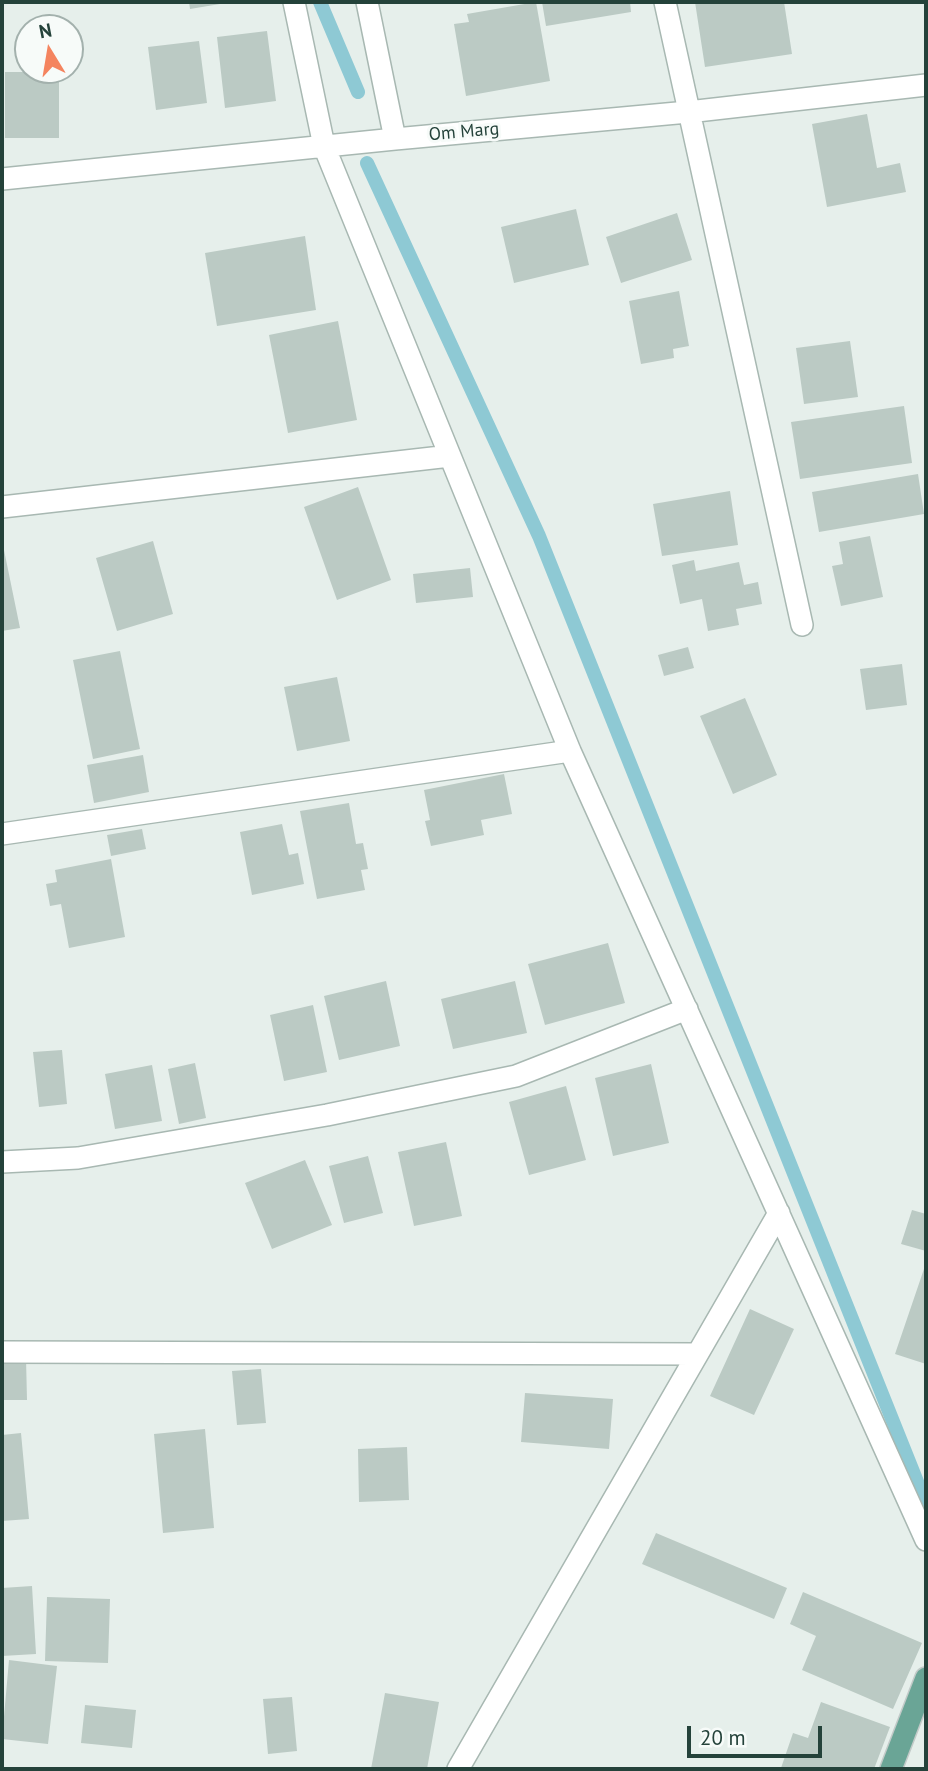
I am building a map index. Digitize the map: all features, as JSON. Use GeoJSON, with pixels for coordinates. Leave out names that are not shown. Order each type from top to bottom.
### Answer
{"type":"FeatureCollection","features":[{"type":"Feature","properties":{"kind":"main road"},"geometry":{"type":"LineString","coordinates":[[891,1769],[926,1678]]}},
{"type":"Feature","properties":{"kind":"street"},"geometry":{"type":"LineString","coordinates":[[294,2],[324,146],[570,751],[926,1540]]}},
{"type":"Feature","properties":{"kind":"street"},"geometry":{"type":"LineString","coordinates":[[367,2],[395,139]]}},
{"type":"Feature","properties":{"kind":"street"},"geometry":{"type":"LineString","coordinates":[[665,2],[802,625]]}},
{"type":"Feature","properties":{"kind":"street","name":"Om Marg"},"geometry":{"type":"LineString","coordinates":[[2,179],[688,112],[926,85]]}},
{"type":"Feature","properties":{"kind":"street"},"geometry":{"type":"LineString","coordinates":[[2,507],[450,456]]}},
{"type":"Feature","properties":{"kind":"street"},"geometry":{"type":"LineString","coordinates":[[2,834],[570,751]]}},
{"type":"Feature","properties":{"kind":"street"},"geometry":{"type":"LineString","coordinates":[[2,1162],[92,1156],[327,1115],[516,1076],[687,1009]]}},
{"type":"Feature","properties":{"kind":"street"},"geometry":{"type":"LineString","coordinates":[[457,1769],[779,1213]]}},
{"type":"Feature","properties":{"kind":"street"},"geometry":{"type":"LineString","coordinates":[[3,1352],[697,1354]]}},
{"type":"Feature","properties":{"kind":"building"},"geometry":{"type":"Polygon","coordinates":[[[189,2],[226,2],[226,3],[190,9],[189,2]]]}},
{"type":"Feature","properties":{"kind":"building"},"geometry":{"type":"Polygon","coordinates":[[[536,2],[550,81],[466,96],[454,24],[469,22],[467,14],[536,2]]]}},
{"type":"Feature","properties":{"kind":"building"},"geometry":{"type":"Polygon","coordinates":[[[542,2],[630,2],[631,12],[546,26],[542,2]]]}},
{"type":"Feature","properties":{"kind":"building"},"geometry":{"type":"Polygon","coordinates":[[[695,2],[784,2],[792,54],[705,67],[695,2]]]}},
{"type":"Feature","properties":{"kind":"building"},"geometry":{"type":"Polygon","coordinates":[[[267,31],[276,101],[225,108],[217,37],[267,31]]]}},
{"type":"Feature","properties":{"kind":"building"},"geometry":{"type":"Polygon","coordinates":[[[199,41],[207,103],[156,110],[148,47],[199,41]]]}},
{"type":"Feature","properties":{"kind":"building"},"geometry":{"type":"Polygon","coordinates":[[[5,72],[14,72],[14,84],[59,84],[59,138],[5,138],[5,72]]]}},
{"type":"Feature","properties":{"kind":"building"},"geometry":{"type":"Polygon","coordinates":[[[867,114],[877,168],[900,163],[906,192],[827,207],[812,124],[867,114]]]}},
{"type":"Feature","properties":{"kind":"building"},"geometry":{"type":"Polygon","coordinates":[[[576,209],[589,265],[514,283],[501,227],[576,209]]]}},
{"type":"Feature","properties":{"kind":"building"},"geometry":{"type":"Polygon","coordinates":[[[677,213],[692,260],[621,283],[606,237],[677,213]]]}},
{"type":"Feature","properties":{"kind":"building"},"geometry":{"type":"Polygon","coordinates":[[[305,236],[316,310],[217,326],[205,253],[305,236]]]}},
{"type":"Feature","properties":{"kind":"building"},"geometry":{"type":"Polygon","coordinates":[[[679,291],[689,346],[673,349],[674,358],[641,364],[629,301],[679,291]]]}},
{"type":"Feature","properties":{"kind":"building"},"geometry":{"type":"Polygon","coordinates":[[[338,321],[357,420],[288,433],[269,335],[338,321]]]}},
{"type":"Feature","properties":{"kind":"building"},"geometry":{"type":"Polygon","coordinates":[[[850,341],[858,397],[804,404],[796,348],[850,341]]]}},
{"type":"Feature","properties":{"kind":"building"},"geometry":{"type":"Polygon","coordinates":[[[904,406],[912,463],[800,479],[791,422],[904,406]]]}},
{"type":"Feature","properties":{"kind":"building"},"geometry":{"type":"Polygon","coordinates":[[[918,474],[924,514],[819,532],[812,492],[918,474]]]}},
{"type":"Feature","properties":{"kind":"building"},"geometry":{"type":"Polygon","coordinates":[[[358,487],[391,580],[337,600],[304,507],[358,487]]]}},
{"type":"Feature","properties":{"kind":"building"},"geometry":{"type":"Polygon","coordinates":[[[730,491],[738,545],[662,556],[653,504],[730,491]]]}},
{"type":"Feature","properties":{"kind":"building"},"geometry":{"type":"Polygon","coordinates":[[[870,536],[883,597],[841,606],[832,566],[843,564],[839,542],[870,536]]]}},
{"type":"Feature","properties":{"kind":"building"},"geometry":{"type":"Polygon","coordinates":[[[153,541],[173,614],[117,631],[96,558],[153,541]]]}},
{"type":"Feature","properties":{"kind":"building"},"geometry":{"type":"Polygon","coordinates":[[[2,550],[20,628],[2,631],[2,550]]]}},
{"type":"Feature","properties":{"kind":"building"},"geometry":{"type":"Polygon","coordinates":[[[694,560],[696,571],[739,562],[744,585],[758,582],[762,604],[736,609],[739,625],[708,631],[702,599],[680,604],[672,565],[694,560]]]}},
{"type":"Feature","properties":{"kind":"building"},"geometry":{"type":"Polygon","coordinates":[[[470,568],[473,597],[416,603],[413,574],[470,568]]]}},
{"type":"Feature","properties":{"kind":"building"},"geometry":{"type":"Polygon","coordinates":[[[688,647],[694,668],[664,676],[658,655],[688,647]]]}},
{"type":"Feature","properties":{"kind":"building"},"geometry":{"type":"Polygon","coordinates":[[[120,651],[140,749],[93,759],[73,660],[120,651]]]}},
{"type":"Feature","properties":{"kind":"building"},"geometry":{"type":"Polygon","coordinates":[[[902,664],[907,705],[866,710],[860,669],[902,664]]]}},
{"type":"Feature","properties":{"kind":"building"},"geometry":{"type":"Polygon","coordinates":[[[337,677],[350,741],[297,751],[284,687],[337,677]]]}},
{"type":"Feature","properties":{"kind":"building"},"geometry":{"type":"Polygon","coordinates":[[[745,698],[777,775],[733,794],[700,716],[745,698]]]}},
{"type":"Feature","properties":{"kind":"building"},"geometry":{"type":"Polygon","coordinates":[[[143,755],[149,792],[94,803],[87,765],[143,755]]]}},
{"type":"Feature","properties":{"kind":"building"},"geometry":{"type":"Polygon","coordinates":[[[504,774],[512,814],[481,820],[484,835],[431,846],[425,821],[430,820],[424,790],[504,774]]]}},
{"type":"Feature","properties":{"kind":"building"},"geometry":{"type":"Polygon","coordinates":[[[349,803],[356,844],[363,843],[368,869],[361,870],[365,890],[317,899],[300,811],[349,803]]]}},
{"type":"Feature","properties":{"kind":"building"},"geometry":{"type":"Polygon","coordinates":[[[282,824],[289,855],[298,853],[304,884],[252,895],[240,832],[282,824]]]}},
{"type":"Feature","properties":{"kind":"building"},"geometry":{"type":"Polygon","coordinates":[[[142,829],[146,849],[111,856],[107,835],[142,829]]]}},
{"type":"Feature","properties":{"kind":"building"},"geometry":{"type":"Polygon","coordinates":[[[111,859],[125,937],[69,948],[61,904],[50,906],[46,884],[57,882],[55,870],[111,859]]]}},
{"type":"Feature","properties":{"kind":"building"},"geometry":{"type":"Polygon","coordinates":[[[608,943],[625,1003],[545,1025],[528,964],[608,943]]]}},
{"type":"Feature","properties":{"kind":"building"},"geometry":{"type":"Polygon","coordinates":[[[386,981],[400,1046],[339,1060],[324,996],[386,981]]]}},
{"type":"Feature","properties":{"kind":"building"},"geometry":{"type":"Polygon","coordinates":[[[515,981],[527,1033],[453,1049],[441,999],[515,981]]]}},
{"type":"Feature","properties":{"kind":"building"},"geometry":{"type":"Polygon","coordinates":[[[313,1005],[327,1072],[284,1081],[270,1015],[313,1005]]]}},
{"type":"Feature","properties":{"kind":"building"},"geometry":{"type":"Polygon","coordinates":[[[62,1050],[67,1104],[39,1107],[33,1052],[62,1050]]]}},
{"type":"Feature","properties":{"kind":"building"},"geometry":{"type":"Polygon","coordinates":[[[195,1063],[206,1118],[179,1124],[168,1069],[195,1063]]]}},
{"type":"Feature","properties":{"kind":"building"},"geometry":{"type":"Polygon","coordinates":[[[651,1064],[669,1143],[613,1156],[595,1078],[651,1064]]]}},
{"type":"Feature","properties":{"kind":"building"},"geometry":{"type":"Polygon","coordinates":[[[152,1065],[162,1121],[115,1129],[105,1074],[152,1065]]]}},
{"type":"Feature","properties":{"kind":"building"},"geometry":{"type":"Polygon","coordinates":[[[566,1086],[586,1160],[529,1175],[509,1102],[566,1086]]]}},
{"type":"Feature","properties":{"kind":"building"},"geometry":{"type":"Polygon","coordinates":[[[446,1142],[462,1216],[414,1226],[398,1152],[446,1142]]]}},
{"type":"Feature","properties":{"kind":"building"},"geometry":{"type":"Polygon","coordinates":[[[368,1156],[383,1213],[344,1223],[329,1166],[368,1156]]]}},
{"type":"Feature","properties":{"kind":"building"},"geometry":{"type":"Polygon","coordinates":[[[305,1160],[332,1225],[272,1249],[245,1183],[305,1160]]]}},
{"type":"Feature","properties":{"kind":"building"},"geometry":{"type":"Polygon","coordinates":[[[912,1210],[926,1214],[926,1251],[901,1244],[912,1210]]]}},
{"type":"Feature","properties":{"kind":"building"},"geometry":{"type":"Polygon","coordinates":[[[926,1263],[926,1364],[895,1354],[926,1263]]]}},
{"type":"Feature","properties":{"kind":"building"},"geometry":{"type":"Polygon","coordinates":[[[750,1309],[794,1329],[754,1415],[710,1396],[750,1309]]]}},
{"type":"Feature","properties":{"kind":"building"},"geometry":{"type":"Polygon","coordinates":[[[26,1358],[27,1400],[2,1400],[2,1359],[26,1358]]]}},
{"type":"Feature","properties":{"kind":"building"},"geometry":{"type":"Polygon","coordinates":[[[261,1369],[266,1423],[237,1425],[232,1371],[261,1369]]]}},
{"type":"Feature","properties":{"kind":"building"},"geometry":{"type":"Polygon","coordinates":[[[525,1393],[613,1399],[609,1449],[521,1442],[525,1393]]]}},
{"type":"Feature","properties":{"kind":"building"},"geometry":{"type":"Polygon","coordinates":[[[205,1429],[214,1528],[163,1533],[154,1434],[205,1429]]]}},
{"type":"Feature","properties":{"kind":"building"},"geometry":{"type":"Polygon","coordinates":[[[21,1433],[29,1519],[2,1521],[2,1435],[21,1433]]]}},
{"type":"Feature","properties":{"kind":"building"},"geometry":{"type":"Polygon","coordinates":[[[407,1447],[409,1500],[359,1502],[358,1449],[407,1447]]]}},
{"type":"Feature","properties":{"kind":"building"},"geometry":{"type":"Polygon","coordinates":[[[656,1533],[787,1588],[774,1619],[642,1564],[656,1533]]]}},
{"type":"Feature","properties":{"kind":"building"},"geometry":{"type":"Polygon","coordinates":[[[32,1586],[36,1654],[2,1656],[2,1588],[32,1586]]]}},
{"type":"Feature","properties":{"kind":"building"},"geometry":{"type":"Polygon","coordinates":[[[803,1592],[922,1643],[893,1709],[802,1670],[816,1636],[790,1624],[803,1592]]]}},
{"type":"Feature","properties":{"kind":"building"},"geometry":{"type":"Polygon","coordinates":[[[47,1597],[110,1599],[108,1663],[45,1661],[47,1597]]]}},
{"type":"Feature","properties":{"kind":"building"},"geometry":{"type":"Polygon","coordinates":[[[9,1660],[57,1666],[48,1744],[2,1739],[9,1660]]]}},
{"type":"Feature","properties":{"kind":"building"},"geometry":{"type":"Polygon","coordinates":[[[385,1693],[439,1702],[427,1769],[371,1769],[385,1693]]]}},
{"type":"Feature","properties":{"kind":"building"},"geometry":{"type":"Polygon","coordinates":[[[292,1697],[297,1751],[268,1754],[263,1699],[292,1697]]]}},
{"type":"Feature","properties":{"kind":"building"},"geometry":{"type":"Polygon","coordinates":[[[821,1702],[890,1727],[874,1769],[781,1768],[793,1733],[808,1738],[821,1702]]]}},
{"type":"Feature","properties":{"kind":"building"},"geometry":{"type":"Polygon","coordinates":[[[85,1705],[136,1710],[132,1748],[81,1743],[85,1705]]]}},
{"type":"Feature","properties":{"kind":"waterway"},"geometry":{"type":"LineString","coordinates":[[320,2],[358,92]]}},
{"type":"Feature","properties":{"kind":"waterway"},"geometry":{"type":"LineString","coordinates":[[367,163],[539,536],[926,1504]]}}]}
